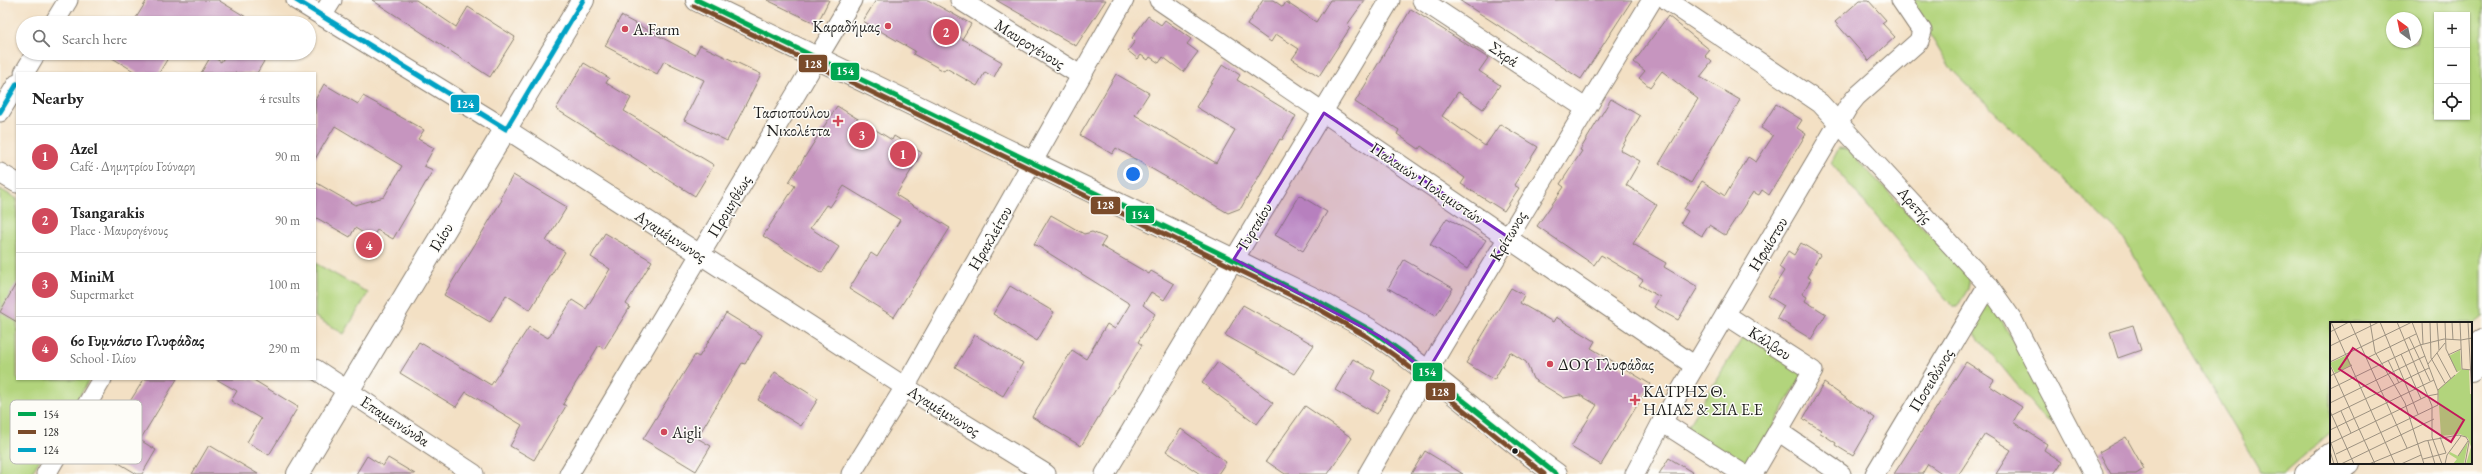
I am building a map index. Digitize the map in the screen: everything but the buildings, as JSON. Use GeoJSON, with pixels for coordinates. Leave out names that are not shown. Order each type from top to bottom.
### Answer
{"type":"FeatureCollection","features":[{"type":"Feature","properties":{"kind":"main road","name":"Ιλίου"},"geometry":{"type":"LineString","coordinates":[[298,474],[583,0]]}},
{"type":"Feature","properties":{"kind":"main road"},"geometry":{"type":"LineString","coordinates":[[697,0],[818,57],[1318,301],[1378,336],[1427,372],[1521,449],[1556,474]]}},
{"type":"Feature","properties":{"kind":"main road"},"geometry":{"type":"LineString","coordinates":[[2472,348],[2482,341]]}},
{"type":"Feature","properties":{"kind":"main road"},"geometry":{"type":"LineString","coordinates":[[2472,370],[2482,363]]}},
{"type":"Feature","properties":{"kind":"main road"},"geometry":{"type":"LineString","coordinates":[[2306,474],[2330,455]]}},
{"type":"Feature","properties":{"kind":"main road"},"geometry":{"type":"LineString","coordinates":[[2334,474],[2348,464]]}},
{"type":"Feature","properties":{"kind":"street"},"geometry":{"type":"LineString","coordinates":[[58,16],[68,0]]}},
{"type":"Feature","properties":{"kind":"street","name":"Αγαμέμνωνος"},"geometry":{"type":"LineString","coordinates":[[296,0],[506,129],[905,387],[1046,474]]}},
{"type":"Feature","properties":{"kind":"street"},"geometry":{"type":"LineString","coordinates":[[322,16],[332,0]]}},
{"type":"Feature","properties":{"kind":"street","name":"Προμηθέως"},"geometry":{"type":"LineString","coordinates":[[569,474],[852,0]]}},
{"type":"Feature","properties":{"kind":"street","name":"Μαυρογένους"},"geometry":{"type":"LineString","coordinates":[[960,0],[1080,75]]}},
{"type":"Feature","properties":{"kind":"street","name":"Ηρακλείτου"},"geometry":{"type":"LineString","coordinates":[[851,474],[905,387],[1033,163],[1080,75],[1124,0]]}},
{"type":"Feature","properties":{"kind":"street","name":"Παλαιών Πολεμιστών"},"geometry":{"type":"LineString","coordinates":[[1159,0],[1695,366]]}},
{"type":"Feature","properties":{"kind":"street","name":"Τυρταίου"},"geometry":{"type":"LineString","coordinates":[[1105,474],[1234,259],[1324,113],[1390,0]]}},
{"type":"Feature","properties":{"kind":"street","name":"Σκρά"},"geometry":{"type":"LineString","coordinates":[[1422,0],[1585,108]]}},
{"type":"Feature","properties":{"kind":"street","name":"Κρίτωνος"},"geometry":{"type":"LineString","coordinates":[[1368,474],[1427,372],[1585,108],[1652,0]]}},
{"type":"Feature","properties":{"kind":"street","name":"Αρετής"},"geometry":{"type":"LineString","coordinates":[[1667,0],[1820,103],[1988,285],[2012,318],[2093,474]]}},
{"type":"Feature","properties":{"kind":"street","name":"Ηφαίστου"},"geometry":{"type":"LineString","coordinates":[[1635,474],[1662,422],[1856,97],[1919,40],[1922,31],[1901,0]]}},
{"type":"Feature","properties":{"kind":"street"},"geometry":{"type":"LineString","coordinates":[[25,72],[32,60]]}},
{"type":"Feature","properties":{"kind":"street"},"geometry":{"type":"LineString","coordinates":[[0,112],[16,86]]}},
{"type":"Feature","properties":{"kind":"street"},"geometry":{"type":"LineString","coordinates":[[0,173],[16,182]]}},
{"type":"Feature","properties":{"kind":"street","name":"Ποσειδώνος"},"geometry":{"type":"LineString","coordinates":[[1875,474],[1988,285]]}},
{"type":"Feature","properties":{"kind":"street","name":"Κάλβου"},"geometry":{"type":"LineString","coordinates":[[1726,315],[1813,371],[1778,431]]}},
{"type":"Feature","properties":{"kind":"street","name":"Επαμεινώνδα"},"geometry":{"type":"LineString","coordinates":[[316,370],[474,474]]}},
{"type":"Feature","properties":{"kind":"street"},"geometry":{"type":"LineString","coordinates":[[90,400],[101,380]]}},
{"type":"Feature","properties":{"kind":"street"},"geometry":{"type":"LineString","coordinates":[[1662,422],[1743,474]]}},
{"type":"Feature","properties":{"kind":"street"},"geometry":{"type":"LineString","coordinates":[[1753,474],[1778,431],[1841,474]]}},
{"type":"Feature","properties":{"kind":"street"},"geometry":{"type":"LineString","coordinates":[[46,474],[52,464]]}},
{"type":"Feature","properties":{"kind":"highlighted area"},"geometry":{"type":"Polygon","coordinates":[[[1324,113],[1508,237],[1427,372],[1379,336],[1234,259],[1324,113]]]}},
{"type":"Feature","properties":{"kind":"green space"},"geometry":{"type":"Polygon","coordinates":[[[1909,0],[2482,0],[2482,318],[2472,326],[2472,322],[2330,322],[2330,432],[2282,474],[2262,474],[2124,239],[1950,68],[1909,0]]]}},
{"type":"Feature","properties":{"kind":"green space"},"geometry":{"type":"Polygon","coordinates":[[[1839,148],[1847,149],[1970,277],[1968,289],[1957,307],[1953,307],[1831,163],[1839,148]]]}},
{"type":"Feature","properties":{"kind":"green space"},"geometry":{"type":"Polygon","coordinates":[[[0,189],[16,198],[16,380],[89,380],[77,400],[10,400],[10,464],[37,464],[31,474],[0,474],[0,189]]]}},
{"type":"Feature","properties":{"kind":"green space"},"geometry":{"type":"Polygon","coordinates":[[[316,264],[368,293],[344,334],[316,318],[316,264]]]}},
{"type":"Feature","properties":{"kind":"green space"},"geometry":{"type":"Polygon","coordinates":[[[1984,298],[1994,306],[2055,417],[2054,421],[2050,423],[2046,420],[1964,321],[1984,298]]]}},
{"type":"Feature","properties":{"kind":"green space"},"geometry":{"type":"Polygon","coordinates":[[[1745,334],[1804,371],[1749,470],[1685,430],[1745,334]]]}},
{"type":"Feature","properties":{"kind":"transit line","name":"124"},"geometry":{"type":"LineString","coordinates":[[296,0],[506,129],[583,0]]}},
{"type":"Feature","properties":{"kind":"transit line","name":"154"},"geometry":{"type":"LineString","coordinates":[[697,0],[1318,301],[1372,331],[1402,352],[1556,474]]}},
{"type":"Feature","properties":{"kind":"transit line","name":"128"},"geometry":{"type":"LineString","coordinates":[[694,6],[1315,307],[1368,337],[1398,358],[1544,474]]}},
{"type":"Feature","properties":{"kind":"transit line","name":"124"},"geometry":{"type":"LineString","coordinates":[[0,112],[16,86]]}},
{"type":"Feature","properties":{"kind":"place","name":"Καραδήμας"},"geometry":{"type":"Point","coordinates":[888,26]}},
{"type":"Feature","properties":{"kind":"place","name":"A.Farm"},"geometry":{"type":"Point","coordinates":[625,29]}},
{"type":"Feature","properties":{"kind":"place","name":"Tsangarakis"},"geometry":{"type":"Point","coordinates":[946,32]}},
{"type":"Feature","properties":{"kind":"place","name":"Τασιοπούλου Νικολέττα"},"geometry":{"type":"Point","coordinates":[838,121]}},
{"type":"Feature","properties":{"kind":"place","name":"MiniM"},"geometry":{"type":"Point","coordinates":[862,135]}},
{"type":"Feature","properties":{"kind":"place","name":"Azel"},"geometry":{"type":"Point","coordinates":[903,154]}},
{"type":"Feature","properties":{"kind":"place","name":"6ο Γυμνάσιο Γλυφάδας"},"geometry":{"type":"Point","coordinates":[369,245]}},
{"type":"Feature","properties":{"kind":"place","name":"ΔΟΥ Γλυφάδας"},"geometry":{"type":"Point","coordinates":[1550,364]}},
{"type":"Feature","properties":{"kind":"place","name":"ΚΑΤΡΗΣ Θ. ΗΛΙΑΣ & ΣΙΑ Ε.Ε"},"geometry":{"type":"Point","coordinates":[1635,400]}},
{"type":"Feature","properties":{"kind":"place","name":"Aigli"},"geometry":{"type":"Point","coordinates":[664,432]}}]}
